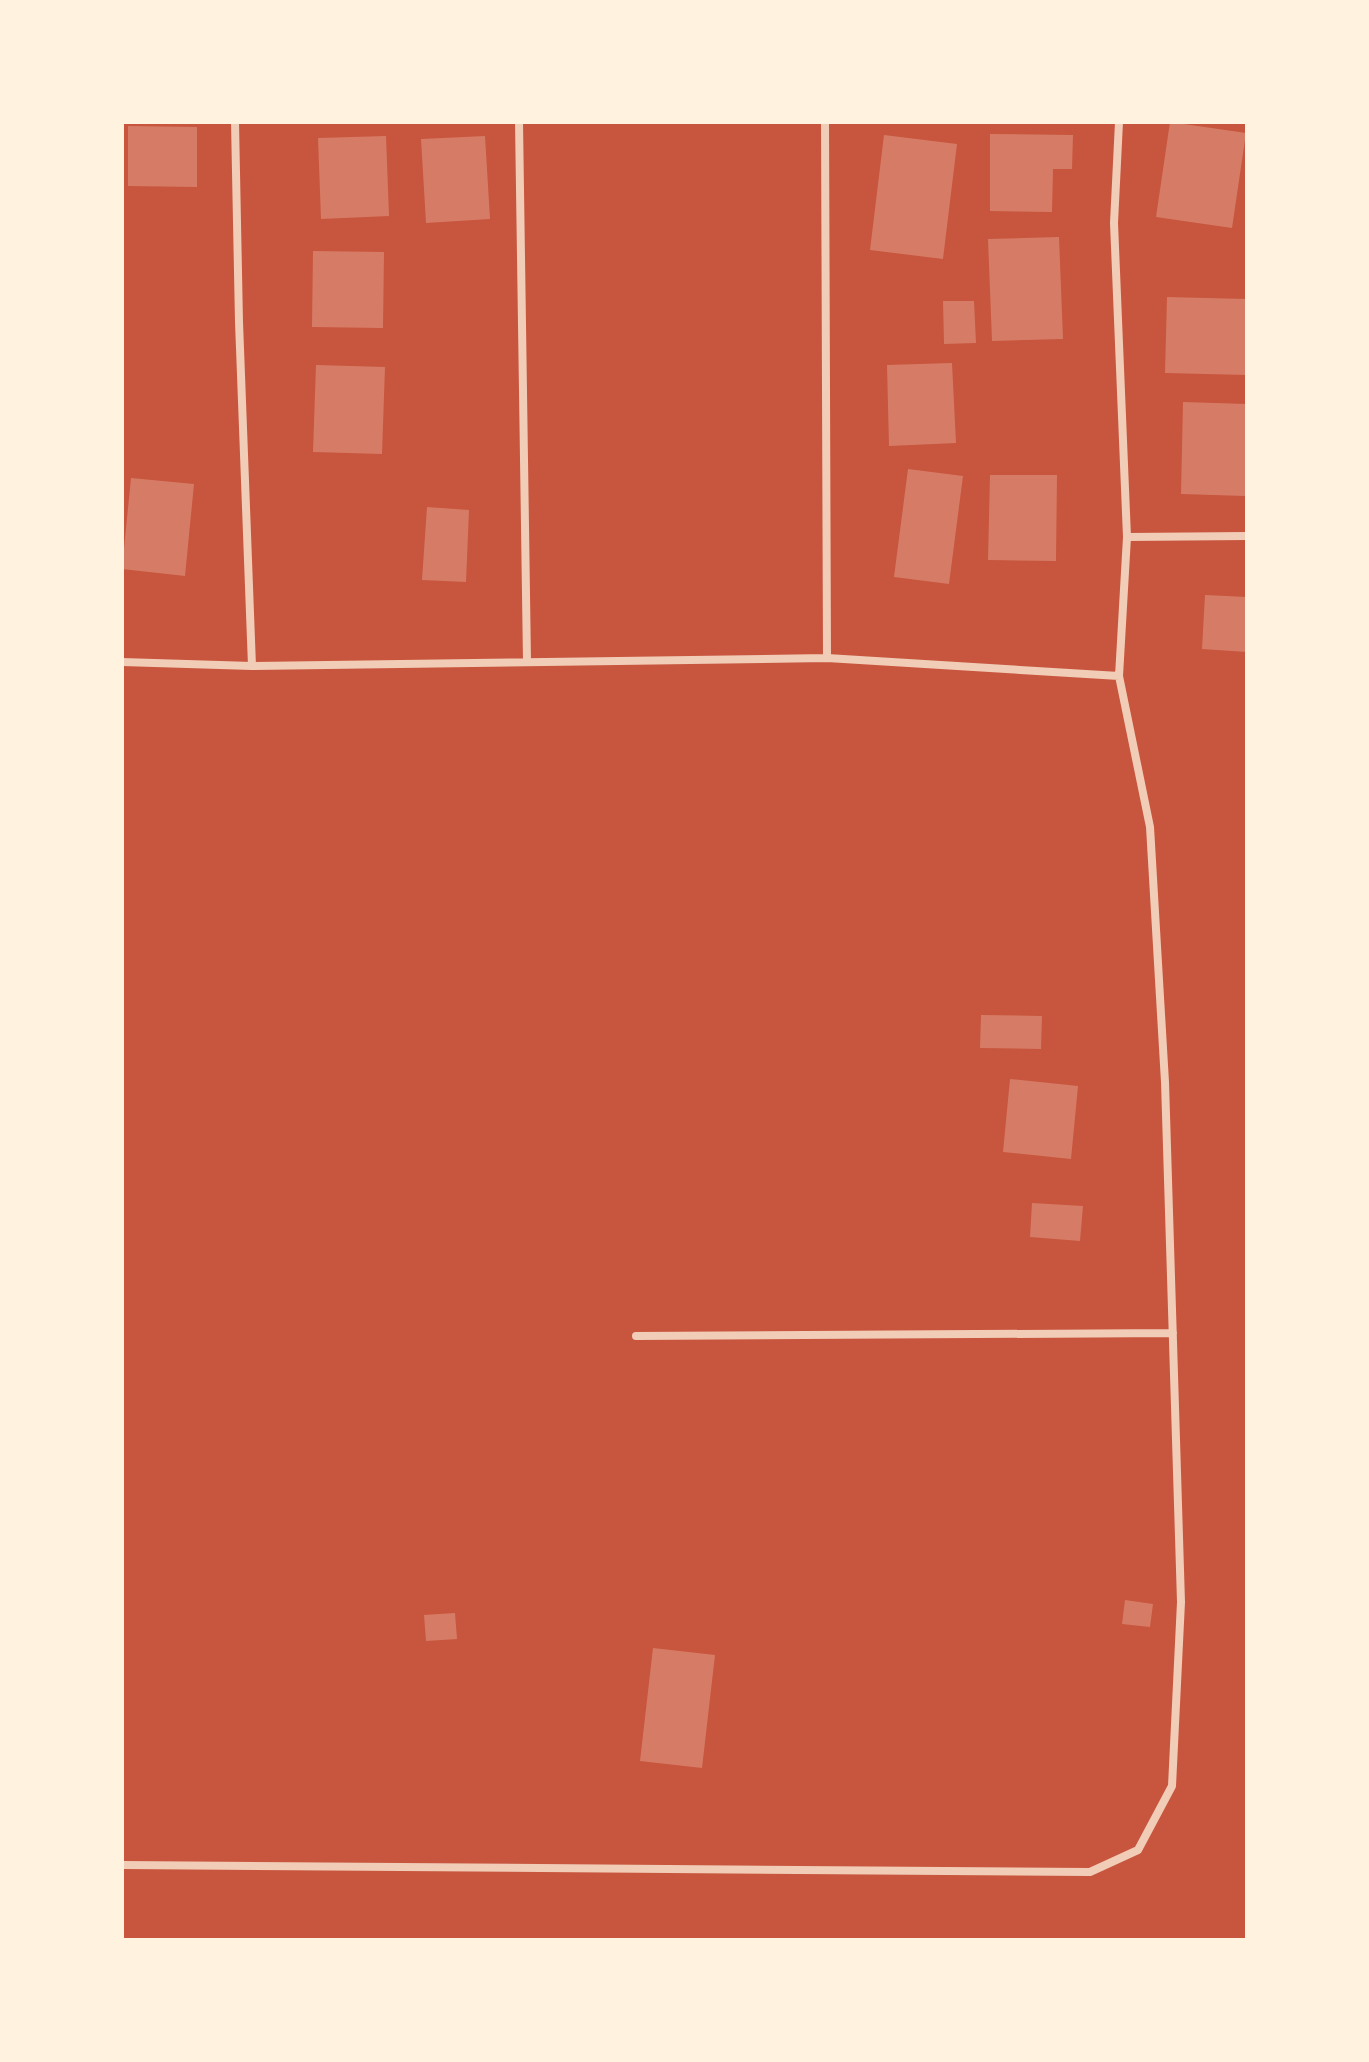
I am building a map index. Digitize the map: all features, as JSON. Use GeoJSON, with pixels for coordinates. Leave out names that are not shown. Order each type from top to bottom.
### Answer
{"type":"FeatureCollection","features":[{"type":"Feature","properties":{"kind":"street"},"geometry":{"type":"LineString","coordinates":[[235,122],[252,666]]}},
{"type":"Feature","properties":{"kind":"street"},"geometry":{"type":"LineString","coordinates":[[519,122],[527,661]]}},
{"type":"Feature","properties":{"kind":"street"},"geometry":{"type":"LineString","coordinates":[[825,122],[827,658]]}},
{"type":"Feature","properties":{"kind":"street"},"geometry":{"type":"LineString","coordinates":[[122,1865],[1090,1872],[1138,1850],[1172,1786],[1181,1602],[1165,1082],[1150,827],[1119,676],[1127,537],[1114,223],[1119,122]]}},
{"type":"Feature","properties":{"kind":"street"},"geometry":{"type":"LineString","coordinates":[[1127,537],[1247,536]]}},
{"type":"Feature","properties":{"kind":"street"},"geometry":{"type":"LineString","coordinates":[[122,662],[252,666],[827,658],[1119,676]]}},
{"type":"Feature","properties":{"kind":"street"},"geometry":{"type":"LineString","coordinates":[[636,1336],[1173,1333]]}},
{"type":"Feature","properties":{"kind":"building"},"geometry":{"type":"Polygon","coordinates":[[[1170,122],[1246,133],[1232,228],[1156,217],[1170,122]]]}},
{"type":"Feature","properties":{"kind":"building"},"geometry":{"type":"Polygon","coordinates":[[[128,126],[197,127],[197,187],[128,186],[128,126]]]}},
{"type":"Feature","properties":{"kind":"building"},"geometry":{"type":"Polygon","coordinates":[[[990,134],[1073,135],[1072,169],[1053,169],[1052,212],[990,211],[990,134]]]}},
{"type":"Feature","properties":{"kind":"building"},"geometry":{"type":"Polygon","coordinates":[[[884,135],[957,144],[943,259],[870,250],[884,135]]]}},
{"type":"Feature","properties":{"kind":"building"},"geometry":{"type":"Polygon","coordinates":[[[386,136],[389,216],[321,219],[318,138],[386,136]]]}},
{"type":"Feature","properties":{"kind":"building"},"geometry":{"type":"Polygon","coordinates":[[[485,136],[490,219],[426,223],[421,139],[485,136]]]}},
{"type":"Feature","properties":{"kind":"building"},"geometry":{"type":"Polygon","coordinates":[[[1059,237],[1063,339],[992,341],[988,239],[1059,237]]]}},
{"type":"Feature","properties":{"kind":"building"},"geometry":{"type":"Polygon","coordinates":[[[313,251],[384,252],[383,328],[312,327],[313,251]]]}},
{"type":"Feature","properties":{"kind":"building"},"geometry":{"type":"Polygon","coordinates":[[[1167,297],[1247,299],[1247,375],[1165,373],[1167,297]]]}},
{"type":"Feature","properties":{"kind":"building"},"geometry":{"type":"Polygon","coordinates":[[[943,301],[974,301],[976,343],[944,344],[943,301]]]}},
{"type":"Feature","properties":{"kind":"building"},"geometry":{"type":"Polygon","coordinates":[[[952,363],[956,443],[889,446],[887,365],[952,363]]]}},
{"type":"Feature","properties":{"kind":"building"},"geometry":{"type":"Polygon","coordinates":[[[316,365],[385,367],[382,454],[313,452],[316,365]]]}},
{"type":"Feature","properties":{"kind":"building"},"geometry":{"type":"Polygon","coordinates":[[[1183,402],[1247,404],[1245,496],[1181,494],[1183,402]]]}},
{"type":"Feature","properties":{"kind":"building"},"geometry":{"type":"Polygon","coordinates":[[[908,469],[963,476],[949,584],[894,577],[908,469]]]}},
{"type":"Feature","properties":{"kind":"building"},"geometry":{"type":"Polygon","coordinates":[[[990,475],[1057,475],[1056,561],[988,560],[990,475]]]}},
{"type":"Feature","properties":{"kind":"building"},"geometry":{"type":"Polygon","coordinates":[[[131,478],[194,484],[185,576],[122,569],[131,478]]]}},
{"type":"Feature","properties":{"kind":"building"},"geometry":{"type":"Polygon","coordinates":[[[427,507],[469,510],[466,582],[422,580],[427,507]]]}},
{"type":"Feature","properties":{"kind":"building"},"geometry":{"type":"Polygon","coordinates":[[[1205,595],[1247,597],[1247,652],[1202,649],[1205,595]]]}},
{"type":"Feature","properties":{"kind":"building"},"geometry":{"type":"Polygon","coordinates":[[[981,1015],[1042,1016],[1041,1049],[980,1048],[981,1015]]]}},
{"type":"Feature","properties":{"kind":"building"},"geometry":{"type":"Polygon","coordinates":[[[1010,1079],[1078,1086],[1071,1159],[1003,1152],[1010,1079]]]}},
{"type":"Feature","properties":{"kind":"building"},"geometry":{"type":"Polygon","coordinates":[[[1032,1203],[1083,1206],[1080,1241],[1030,1237],[1032,1203]]]}},
{"type":"Feature","properties":{"kind":"building"},"geometry":{"type":"Polygon","coordinates":[[[1125,1600],[1153,1604],[1150,1627],[1122,1624],[1125,1600]]]}},
{"type":"Feature","properties":{"kind":"building"},"geometry":{"type":"Polygon","coordinates":[[[455,1613],[457,1639],[426,1641],[424,1615],[455,1613]]]}},
{"type":"Feature","properties":{"kind":"building"},"geometry":{"type":"Polygon","coordinates":[[[653,1648],[715,1655],[702,1768],[640,1761],[653,1648]]]}}]}
